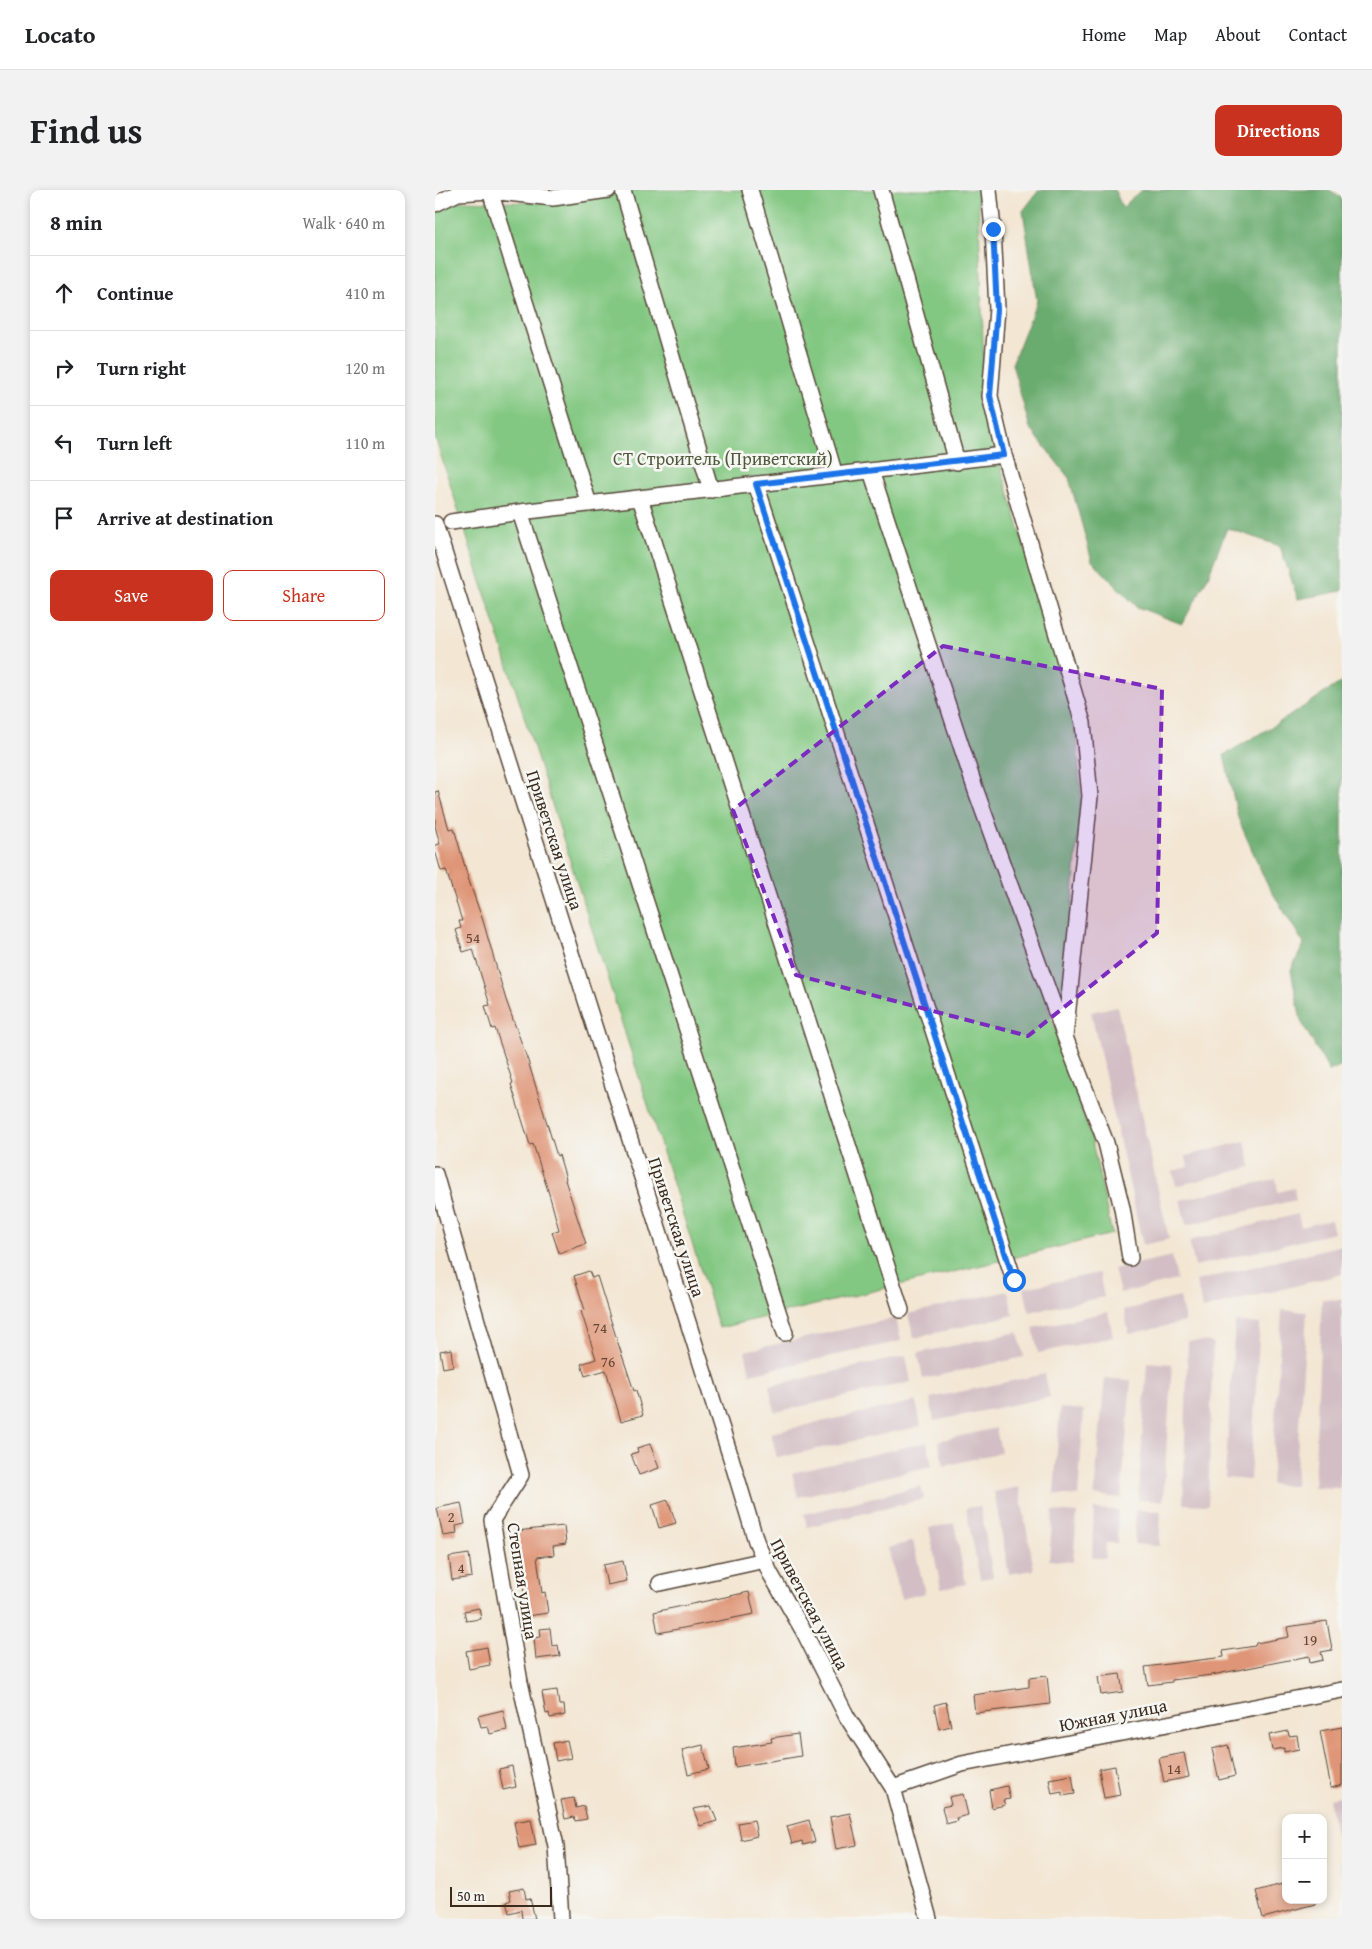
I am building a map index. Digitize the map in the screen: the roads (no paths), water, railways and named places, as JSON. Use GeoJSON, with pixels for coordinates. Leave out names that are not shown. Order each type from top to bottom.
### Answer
{"type":"FeatureCollection","features":[{"type":"Feature","properties":{"kind":"street"},"geometry":{"type":"LineString","coordinates":[[491,190],[589,504]]}},
{"type":"Feature","properties":{"kind":"street"},"geometry":{"type":"LineString","coordinates":[[435,204],[458,193],[491,190],[553,198],[608,190]]}},
{"type":"Feature","properties":{"kind":"street"},"geometry":{"type":"LineString","coordinates":[[623,190],[711,490]]}},
{"type":"Feature","properties":{"kind":"street"},"geometry":{"type":"LineString","coordinates":[[751,190],[835,475]]}},
{"type":"Feature","properties":{"kind":"street"},"geometry":{"type":"LineString","coordinates":[[881,190],[957,462]]}},
{"type":"Feature","properties":{"kind":"street"},"geometry":{"type":"LineString","coordinates":[[989,190],[997,309],[990,396],[1004,455],[1083,723],[1090,796],[1065,1037]]}},
{"type":"Feature","properties":{"kind":"street"},"geometry":{"type":"LineString","coordinates":[[451,522],[520,512],[1004,455]]}},
{"type":"Feature","properties":{"kind":"street"},"geometry":{"type":"LineString","coordinates":[[871,471],[976,791],[1065,1037],[1107,1143],[1122,1208],[1130,1258]]}},
{"type":"Feature","properties":{"kind":"street"},"geometry":{"type":"LineString","coordinates":[[756,484],[1014,1280]]}},
{"type":"Feature","properties":{"kind":"street"},"geometry":{"type":"LineString","coordinates":[[640,498],[901,1310]]}},
{"type":"Feature","properties":{"kind":"street"},"geometry":{"type":"LineString","coordinates":[[520,512],[785,1333]]}},
{"type":"Feature","properties":{"kind":"street","name":"Приветская улица"},"geometry":{"type":"LineString","coordinates":[[435,524],[756,1541],[847,1717],[893,1788],[929,1919]]}},
{"type":"Feature","properties":{"kind":"street","name":"Степная улица"},"geometry":{"type":"LineString","coordinates":[[435,1174],[521,1474],[492,1520],[520,1682],[556,1846],[561,1919]]}},
{"type":"Feature","properties":{"kind":"street"},"geometry":{"type":"LineString","coordinates":[[659,1583],[765,1560]]}},
{"type":"Feature","properties":{"kind":"street","name":"Южная улица"},"geometry":{"type":"LineString","coordinates":[[893,1788],[962,1764],[1342,1690]]}},
{"type":"Feature","properties":{"kind":"park label","name":"СТ Строитель (Приветский)"},"geometry":{"type":"Point","coordinates":[723,458]}}]}
